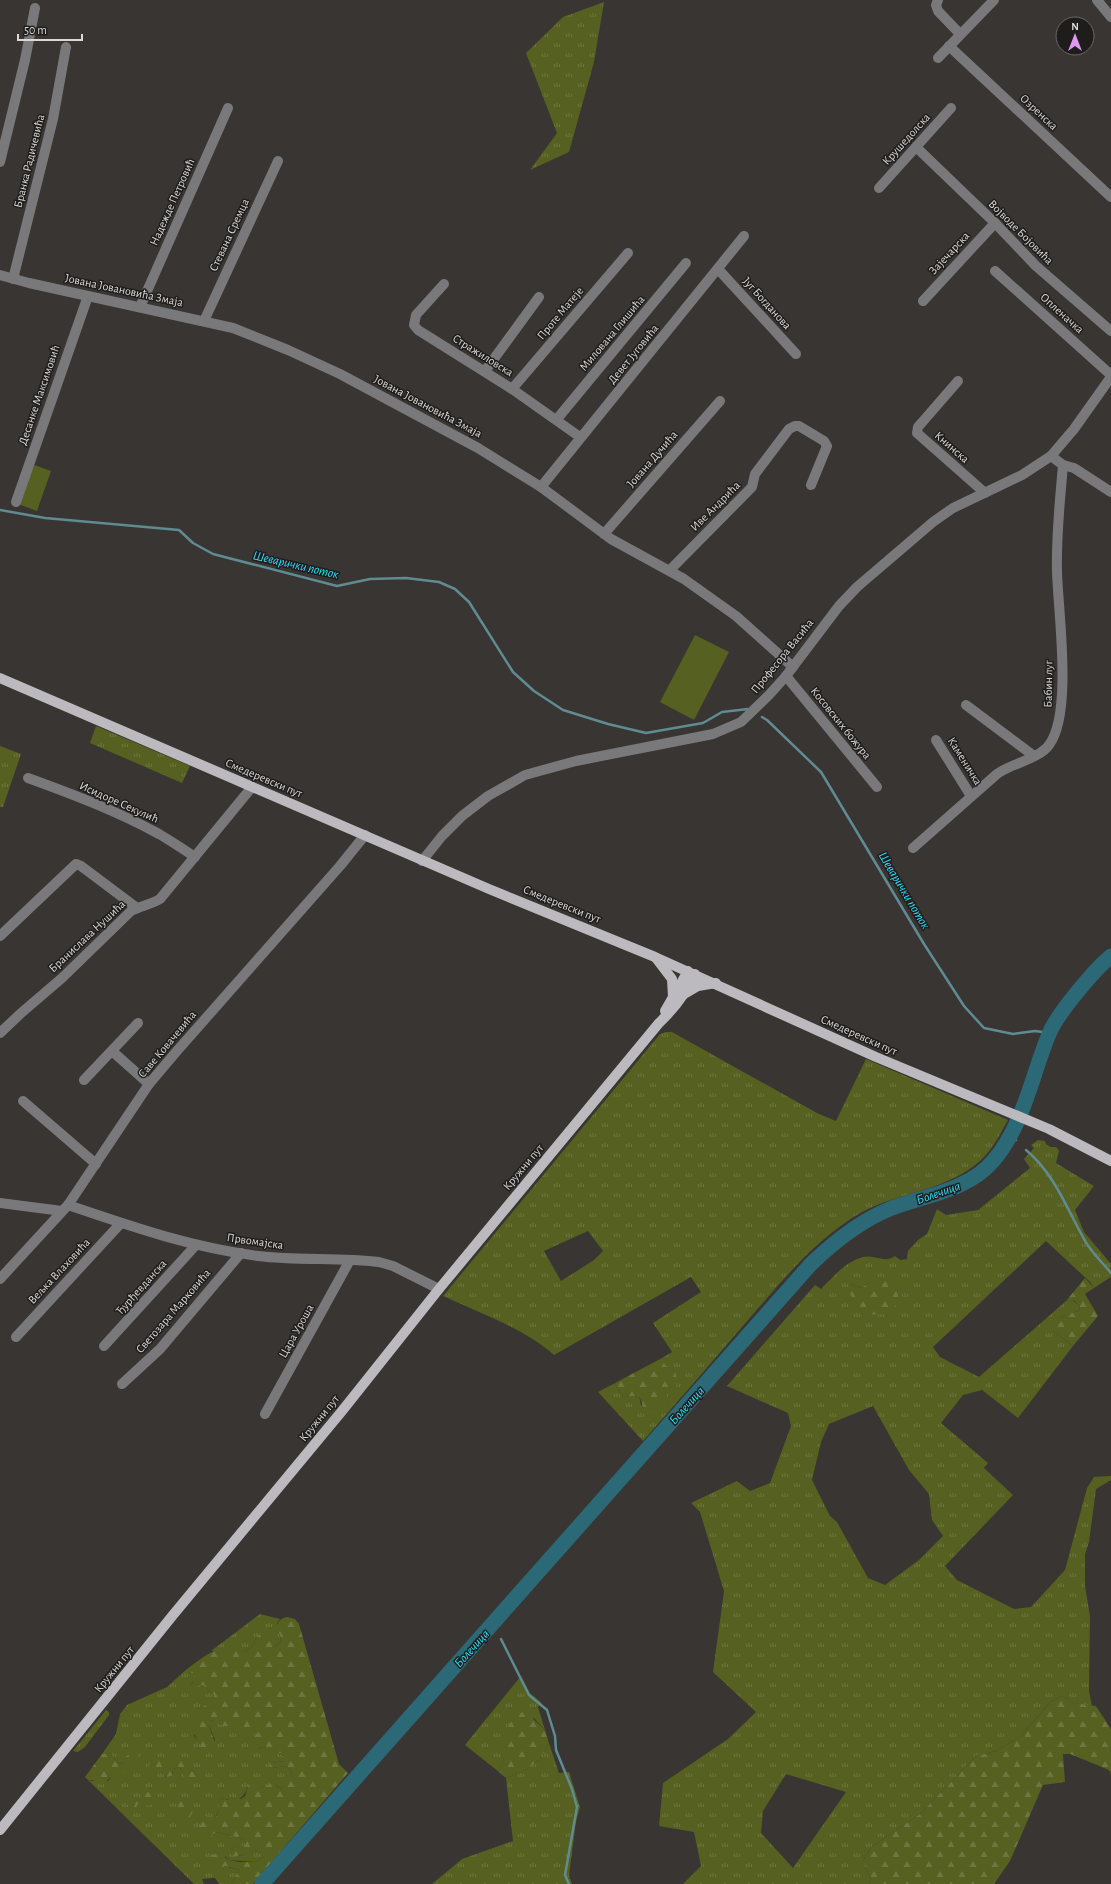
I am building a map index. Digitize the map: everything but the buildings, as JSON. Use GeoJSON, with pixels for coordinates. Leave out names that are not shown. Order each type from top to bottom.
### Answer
{"type":"FeatureCollection","features":[{"type":"Feature","properties":{"kind":"main road","name":"Смедеревски пут"},"geometry":{"type":"LineString","coordinates":[[0,678],[422,861],[655,956],[813,1029],[1085,1146],[1111,1161]]}},
{"type":"Feature","properties":{"kind":"main road"},"geometry":{"type":"LineString","coordinates":[[655,956],[672,979],[678,996],[698,986],[716,983]]}},
{"type":"Feature","properties":{"kind":"main road","name":"Кружни пут"},"geometry":{"type":"LineString","coordinates":[[0,1830],[439,1289],[659,1023],[670,1013],[692,973]]}},
{"type":"Feature","properties":{"kind":"street"},"geometry":{"type":"LineString","coordinates":[[938,0],[936,5],[938,11],[960,34]]}},
{"type":"Feature","properties":{"kind":"street"},"geometry":{"type":"LineString","coordinates":[[938,58],[994,0]]}},
{"type":"Feature","properties":{"kind":"street"},"geometry":{"type":"LineString","coordinates":[[1096,0],[1111,17]]}},
{"type":"Feature","properties":{"kind":"street"},"geometry":{"type":"LineString","coordinates":[[0,162],[25,60],[35,8]]}},
{"type":"Feature","properties":{"kind":"street","name":"Озренска"},"geometry":{"type":"LineString","coordinates":[[949,46],[1111,197]]}},
{"type":"Feature","properties":{"kind":"street","name":"Бранка Радичевића"},"geometry":{"type":"LineString","coordinates":[[13,280],[53,119],[66,47]]}},
{"type":"Feature","properties":{"kind":"street","name":"Надежде Петровић"},"geometry":{"type":"LineString","coordinates":[[140,307],[228,108]]}},
{"type":"Feature","properties":{"kind":"street","name":"Крушедолска"},"geometry":{"type":"LineString","coordinates":[[879,188],[951,108]]}},
{"type":"Feature","properties":{"kind":"street","name":"Војводе Бојовића"},"geometry":{"type":"LineString","coordinates":[[916,147],[995,223],[1036,266],[1111,331]]}},
{"type":"Feature","properties":{"kind":"street","name":"Стевана Сремца"},"geometry":{"type":"LineString","coordinates":[[204,321],[278,161]]}},
{"type":"Feature","properties":{"kind":"street","name":"Зајечарска"},"geometry":{"type":"LineString","coordinates":[[923,301],[995,223]]}},
{"type":"Feature","properties":{"kind":"street","name":"Девет Југовића"},"geometry":{"type":"LineString","coordinates":[[541,488],[744,236]]}},
{"type":"Feature","properties":{"kind":"street","name":"Проте Матеје"},"geometry":{"type":"LineString","coordinates":[[512,389],[628,253]]}},
{"type":"Feature","properties":{"kind":"street","name":"Милована Глишића"},"geometry":{"type":"LineString","coordinates":[[557,419],[686,263]]}},
{"type":"Feature","properties":{"kind":"street","name":"Југ Богданова"},"geometry":{"type":"LineString","coordinates":[[718,269],[796,354]]}},
{"type":"Feature","properties":{"kind":"street","name":"Опленачка"},"geometry":{"type":"LineString","coordinates":[[995,271],[1111,376]]}},
{"type":"Feature","properties":{"kind":"street","name":"Јована Јовановића Змаја"},"geometry":{"type":"LineString","coordinates":[[0,275],[13,280],[204,321],[238,330],[328,368],[475,446],[541,488],[611,539],[670,570],[701,590],[736,616],[793,667]]}},
{"type":"Feature","properties":{"kind":"street","name":"Стражиловска"},"geometry":{"type":"LineString","coordinates":[[444,284],[416,315],[414,325],[418,330],[485,371],[557,419],[580,438]]}},
{"type":"Feature","properties":{"kind":"street","name":"Десанке Максимовић"},"geometry":{"type":"LineString","coordinates":[[16,502],[88,296]]}},
{"type":"Feature","properties":{"kind":"street"},"geometry":{"type":"LineString","coordinates":[[485,371],[539,297]]}},
{"type":"Feature","properties":{"kind":"street","name":"Професора Васића"},"geometry":{"type":"LineString","coordinates":[[422,861],[442,836],[462,816],[488,796],[525,775],[563,764],[700,738],[723,732],[733,727],[746,717],[786,676],[839,606],[868,577],[933,522],[953,508],[1022,475],[1052,456],[1078,424],[1111,376]]}},
{"type":"Feature","properties":{"kind":"street","name":"Книнска"},"geometry":{"type":"LineString","coordinates":[[958,380],[918,427],[917,433],[985,492]]}},
{"type":"Feature","properties":{"kind":"street","name":"Јована Дучића"},"geometry":{"type":"LineString","coordinates":[[604,534],[720,401]]}},
{"type":"Feature","properties":{"kind":"street","name":"Иве Андрића"},"geometry":{"type":"LineString","coordinates":[[670,570],[752,487],[755,474],[789,429],[795,426],[799,426],[824,441],[827,446],[811,485]]}},
{"type":"Feature","properties":{"kind":"street"},"geometry":{"type":"LineString","coordinates":[[1052,456],[1063,465],[1074,468],[1111,492]]}},
{"type":"Feature","properties":{"kind":"street","name":"Бабин луг"},"geometry":{"type":"LineString","coordinates":[[913,848],[971,796],[1006,768],[1042,752],[1050,745],[1055,733],[1063,702],[1057,542],[1063,465]]}},
{"type":"Feature","properties":{"kind":"street","name":"Косовских божура"},"geometry":{"type":"LineString","coordinates":[[786,676],[877,787]]}},
{"type":"Feature","properties":{"kind":"street"},"geometry":{"type":"LineString","coordinates":[[966,705],[1034,756]]}},
{"type":"Feature","properties":{"kind":"street","name":"Каменичка"},"geometry":{"type":"LineString","coordinates":[[936,740],[971,796]]}},
{"type":"Feature","properties":{"kind":"street","name":"Исидоре Секулић"},"geometry":{"type":"LineString","coordinates":[[28,778],[80,797],[159,834],[195,857]]}},
{"type":"Feature","properties":{"kind":"street","name":"Бранислава Нушића"},"geometry":{"type":"LineString","coordinates":[[0,1033],[62,978],[127,915],[137,908],[147,906],[160,899],[252,787]]}},
{"type":"Feature","properties":{"kind":"street","name":"Саве Ковачевића"},"geometry":{"type":"LineString","coordinates":[[0,1279],[65,1208],[150,1084],[176,1052],[340,866],[365,835]]}},
{"type":"Feature","properties":{"kind":"street"},"geometry":{"type":"LineString","coordinates":[[0,936],[76,864],[81,866],[137,908]]}},
{"type":"Feature","properties":{"kind":"street"},"geometry":{"type":"LineString","coordinates":[[84,1080],[138,1023]]}},
{"type":"Feature","properties":{"kind":"street"},"geometry":{"type":"LineString","coordinates":[[112,1051],[150,1084]]}},
{"type":"Feature","properties":{"kind":"street"},"geometry":{"type":"LineString","coordinates":[[23,1101],[96,1164]]}},
{"type":"Feature","properties":{"kind":"street","name":"Првомајска"},"geometry":{"type":"LineString","coordinates":[[0,1203],[65,1208],[196,1245],[241,1253],[284,1258],[379,1262],[393,1266],[439,1289]]}},
{"type":"Feature","properties":{"kind":"street","name":"Вељка Влаховића"},"geometry":{"type":"LineString","coordinates":[[16,1337],[121,1223]]}},
{"type":"Feature","properties":{"kind":"street","name":"Ђурђевданска"},"geometry":{"type":"LineString","coordinates":[[104,1346],[196,1245]]}},
{"type":"Feature","properties":{"kind":"street","name":"Светозара Марковића"},"geometry":{"type":"LineString","coordinates":[[122,1384],[164,1344],[241,1253]]}},
{"type":"Feature","properties":{"kind":"street","name":"Цара Уроша"},"geometry":{"type":"LineString","coordinates":[[265,1414],[350,1260]]}},
{"type":"Feature","properties":{"kind":"green space"},"geometry":{"type":"Polygon","coordinates":[[[604,2],[594,62],[569,152],[530,170],[557,133],[526,53],[563,17],[604,2]]]}},
{"type":"Feature","properties":{"kind":"green space"},"geometry":{"type":"Polygon","coordinates":[[[32,464],[51,471],[37,511],[18,504],[32,464]]]}},
{"type":"Feature","properties":{"kind":"green space"},"geometry":{"type":"Polygon","coordinates":[[[695,635],[729,652],[694,720],[660,702],[695,635]]]}},
{"type":"Feature","properties":{"kind":"green space"},"geometry":{"type":"Polygon","coordinates":[[[96,726],[190,766],[182,783],[90,743],[96,726]]]}},
{"type":"Feature","properties":{"kind":"green space"},"geometry":{"type":"Polygon","coordinates":[[[0,746],[21,754],[3,807],[0,807],[0,746]]]}},
{"type":"Feature","properties":{"kind":"green space"},"geometry":{"type":"Polygon","coordinates":[[[672,1032],[817,1113],[836,1121],[866,1059],[1008,1120],[989,1151],[981,1160],[968,1170],[954,1178],[924,1190],[877,1205],[862,1212],[830,1234],[815,1247],[774,1290],[643,1441],[598,1392],[615,1383],[619,1392],[624,1396],[639,1396],[641,1405],[667,1393],[675,1371],[664,1365],[662,1358],[672,1352],[653,1323],[701,1292],[691,1277],[554,1355],[542,1345],[515,1329],[443,1296],[660,1034],[672,1032]],[[588,1231],[544,1251],[561,1281],[594,1260],[603,1251],[588,1231]]]}},
{"type":"Feature","properties":{"kind":"green space"},"geometry":{"type":"Polygon","coordinates":[[[1038,1140],[1045,1141],[1046,1144],[1051,1147],[1056,1147],[1059,1151],[1056,1163],[1094,1186],[1075,1210],[1084,1232],[1111,1264],[1111,1277],[1094,1288],[1090,1282],[1046,1241],[933,1347],[940,1357],[979,1377],[1066,1301],[1072,1300],[1079,1305],[1080,1310],[1059,1318],[1053,1331],[1073,1346],[1018,1418],[982,1390],[963,1395],[941,1423],[988,1463],[984,1468],[1013,1495],[945,1566],[957,1580],[1014,1609],[1031,1607],[1065,1570],[1087,1488],[1094,1477],[1111,1476],[1111,1480],[1096,1489],[1089,1542],[1085,1554],[1085,1586],[1090,1616],[1089,1691],[1092,1706],[1074,1703],[1063,1696],[1050,1702],[1021,1736],[996,1751],[976,1756],[920,1814],[871,1847],[863,1861],[871,1880],[868,1884],[683,1884],[701,1866],[694,1832],[659,1826],[663,1783],[728,1739],[756,1712],[713,1672],[724,1591],[700,1512],[691,1503],[737,1481],[750,1491],[770,1483],[791,1426],[788,1413],[727,1386],[815,1285],[821,1289],[845,1266],[863,1257],[868,1256],[887,1259],[895,1256],[900,1260],[907,1259],[908,1251],[918,1240],[927,1234],[937,1209],[946,1215],[978,1210],[1030,1168],[1024,1159],[1034,1148],[1031,1145],[1038,1140]],[[872,1281],[861,1288],[849,1284],[856,1303],[863,1314],[884,1281],[872,1281]],[[873,1406],[829,1424],[821,1442],[812,1480],[830,1516],[837,1522],[868,1578],[885,1585],[919,1560],[943,1536],[932,1520],[929,1494],[909,1470],[873,1406]],[[786,1774],[763,1811],[761,1833],[793,1868],[846,1792],[786,1774]]]}},
{"type":"Feature","properties":{"kind":"green space"},"geometry":{"type":"Polygon","coordinates":[[[893,1277],[904,1277],[905,1283],[897,1290],[899,1301],[891,1310],[884,1314],[863,1314],[847,1290],[849,1284],[861,1288],[872,1281],[884,1281],[893,1277]]]}},
{"type":"Feature","properties":{"kind":"green space"},"geometry":{"type":"Polygon","coordinates":[[[1085,1278],[1094,1288],[1085,1294],[1098,1316],[1073,1346],[1053,1331],[1051,1326],[1059,1318],[1080,1310],[1079,1305],[1073,1300],[1066,1301],[1085,1278]]]}},
{"type":"Feature","properties":{"kind":"green space"},"geometry":{"type":"Polygon","coordinates":[[[662,1358],[665,1365],[675,1371],[677,1380],[676,1387],[667,1393],[666,1400],[659,1408],[650,1414],[646,1413],[639,1396],[624,1396],[619,1392],[615,1383],[662,1358]]]}},
{"type":"Feature","properties":{"kind":"green space"},"geometry":{"type":"Polygon","coordinates":[[[260,1614],[280,1619],[277,1623],[281,1641],[276,1646],[273,1647],[257,1636],[252,1647],[244,1652],[211,1651],[260,1614]]]}},
{"type":"Feature","properties":{"kind":"green space"},"geometry":{"type":"Polygon","coordinates":[[[287,1617],[295,1619],[299,1624],[339,1764],[348,1773],[253,1884],[231,1884],[239,1870],[225,1866],[218,1870],[210,1867],[212,1855],[219,1853],[229,1860],[255,1862],[264,1857],[264,1853],[260,1851],[253,1851],[233,1856],[230,1850],[234,1847],[245,1845],[246,1842],[243,1839],[218,1832],[207,1837],[200,1835],[199,1829],[201,1821],[216,1817],[219,1809],[218,1800],[222,1798],[228,1800],[233,1796],[241,1799],[245,1796],[248,1786],[255,1783],[261,1788],[273,1783],[281,1789],[283,1786],[283,1779],[291,1775],[292,1772],[286,1766],[272,1768],[269,1766],[271,1763],[284,1761],[284,1756],[280,1753],[274,1755],[269,1752],[266,1746],[258,1749],[252,1749],[248,1738],[251,1735],[256,1735],[258,1733],[258,1728],[225,1726],[215,1723],[214,1720],[209,1721],[209,1725],[217,1749],[212,1753],[208,1751],[205,1756],[199,1756],[197,1751],[201,1745],[194,1734],[193,1724],[197,1714],[214,1695],[203,1685],[191,1688],[195,1674],[186,1672],[187,1669],[200,1659],[220,1649],[235,1649],[244,1652],[252,1647],[257,1636],[260,1635],[272,1642],[273,1647],[276,1646],[281,1641],[280,1635],[276,1630],[277,1625],[280,1620],[287,1617]]]}},
{"type":"Feature","properties":{"kind":"green space"},"geometry":{"type":"Polygon","coordinates":[[[187,1669],[187,1672],[195,1674],[195,1680],[191,1684],[203,1685],[214,1695],[194,1736],[208,1751],[215,1740],[209,1725],[209,1721],[214,1720],[258,1728],[258,1733],[256,1736],[258,1749],[266,1746],[284,1756],[284,1761],[271,1763],[272,1768],[286,1766],[292,1772],[281,1789],[276,1785],[261,1788],[248,1786],[242,1797],[239,1799],[232,1800],[222,1798],[219,1800],[219,1809],[207,1837],[218,1832],[243,1839],[246,1842],[245,1846],[234,1847],[230,1850],[239,1856],[255,1851],[265,1853],[264,1857],[255,1862],[229,1860],[225,1856],[224,1866],[239,1870],[231,1884],[219,1884],[215,1878],[202,1879],[204,1884],[194,1884],[89,1781],[108,1781],[124,1762],[120,1764],[109,1753],[102,1754],[116,1734],[120,1714],[127,1705],[167,1687],[187,1669]],[[174,1757],[172,1763],[161,1772],[167,1777],[172,1776],[173,1769],[179,1767],[183,1771],[195,1772],[188,1770],[174,1757]]]}},
{"type":"Feature","properties":{"kind":"green space"},"geometry":{"type":"Polygon","coordinates":[[[521,1676],[530,1693],[542,1703],[538,1707],[545,1730],[534,1718],[504,1735],[504,1758],[499,1772],[465,1745],[521,1676]]]}},
{"type":"Feature","properties":{"kind":"green space"},"geometry":{"type":"Polygon","coordinates":[[[1063,1696],[1074,1703],[1096,1706],[1111,1729],[1111,1774],[1109,1770],[1070,1754],[1063,1754],[1065,1782],[1043,1785],[1010,1861],[994,1884],[868,1884],[871,1880],[863,1861],[871,1847],[920,1814],[976,1756],[996,1751],[1021,1736],[1050,1702],[1063,1696]]]}},
{"type":"Feature","properties":{"kind":"green space"},"geometry":{"type":"Polygon","coordinates":[[[106,1710],[109,1712],[109,1715],[85,1747],[78,1752],[73,1751],[106,1710]]]}},
{"type":"Feature","properties":{"kind":"green space"},"geometry":{"type":"Polygon","coordinates":[[[526,1712],[545,1730],[549,1743],[537,1762],[527,1769],[506,1778],[499,1772],[503,1761],[504,1734],[518,1713],[526,1712]]]}},
{"type":"Feature","properties":{"kind":"green space"},"geometry":{"type":"Polygon","coordinates":[[[549,1743],[559,1773],[569,1772],[580,1807],[576,1822],[569,1875],[572,1884],[432,1884],[462,1859],[513,1841],[506,1778],[527,1769],[537,1762],[549,1743]]]}},
{"type":"Feature","properties":{"kind":"green space"},"geometry":{"type":"Polygon","coordinates":[[[133,1752],[137,1752],[138,1756],[118,1780],[111,1777],[102,1785],[92,1780],[89,1781],[85,1777],[102,1754],[109,1753],[120,1764],[124,1762],[125,1757],[133,1752]]]}},
{"type":"Feature","properties":{"kind":"green space"},"geometry":{"type":"Polygon","coordinates":[[[181,1756],[184,1759],[186,1768],[195,1772],[196,1776],[193,1781],[186,1781],[183,1771],[179,1767],[173,1769],[172,1776],[167,1777],[161,1772],[151,1769],[149,1765],[160,1758],[165,1759],[169,1765],[174,1757],[181,1756]]]}},
{"type":"Feature","properties":{"kind":"green space"},"geometry":{"type":"Polygon","coordinates":[[[148,1792],[151,1794],[153,1803],[150,1806],[145,1805],[141,1799],[135,1809],[130,1808],[126,1803],[127,1799],[131,1796],[136,1799],[148,1792]]]}},
{"type":"Feature","properties":{"kind":"green space"},"geometry":{"type":"Polygon","coordinates":[[[184,1801],[190,1804],[193,1810],[190,1816],[184,1819],[178,1816],[175,1810],[178,1804],[184,1801]]]}},
{"type":"Feature","properties":{"kind":"waterway","name":"Шеварички поток"},"geometry":{"type":"LineString","coordinates":[[0,510],[45,518],[179,530],[193,543],[213,554],[337,586],[370,579],[406,578],[439,582],[455,589],[469,602],[513,672],[534,691],[563,710],[608,724],[646,733],[703,723],[722,712],[748,709]]}},
{"type":"Feature","properties":{"kind":"waterway","name":"Шеварички поток"},"geometry":{"type":"LineString","coordinates":[[762,717],[767,720],[821,772],[924,944],[964,1006],[984,1028],[1013,1034],[1035,1031],[1050,1033]]}},
{"type":"Feature","properties":{"kind":"waterway","name":"Болечица"},"geometry":{"type":"LineString","coordinates":[[262,1884],[811,1264],[829,1247],[859,1225],[892,1208],[946,1190],[972,1179],[993,1161],[1012,1133],[1026,1100],[1053,1025],[1095,971],[1111,956]]}},
{"type":"Feature","properties":{"kind":"waterway","name":"Болечица"},"geometry":{"type":"LineString","coordinates":[[1010,1137],[1016,1140]]}},
{"type":"Feature","properties":{"kind":"waterway"},"geometry":{"type":"LineString","coordinates":[[1026,1150],[1036,1159],[1052,1180],[1087,1243],[1111,1273]]}},
{"type":"Feature","properties":{"kind":"waterway"},"geometry":{"type":"LineString","coordinates":[[501,1639],[529,1695],[547,1710],[555,1736],[556,1750],[572,1789],[577,1807],[565,1875],[569,1884]]}}]}
